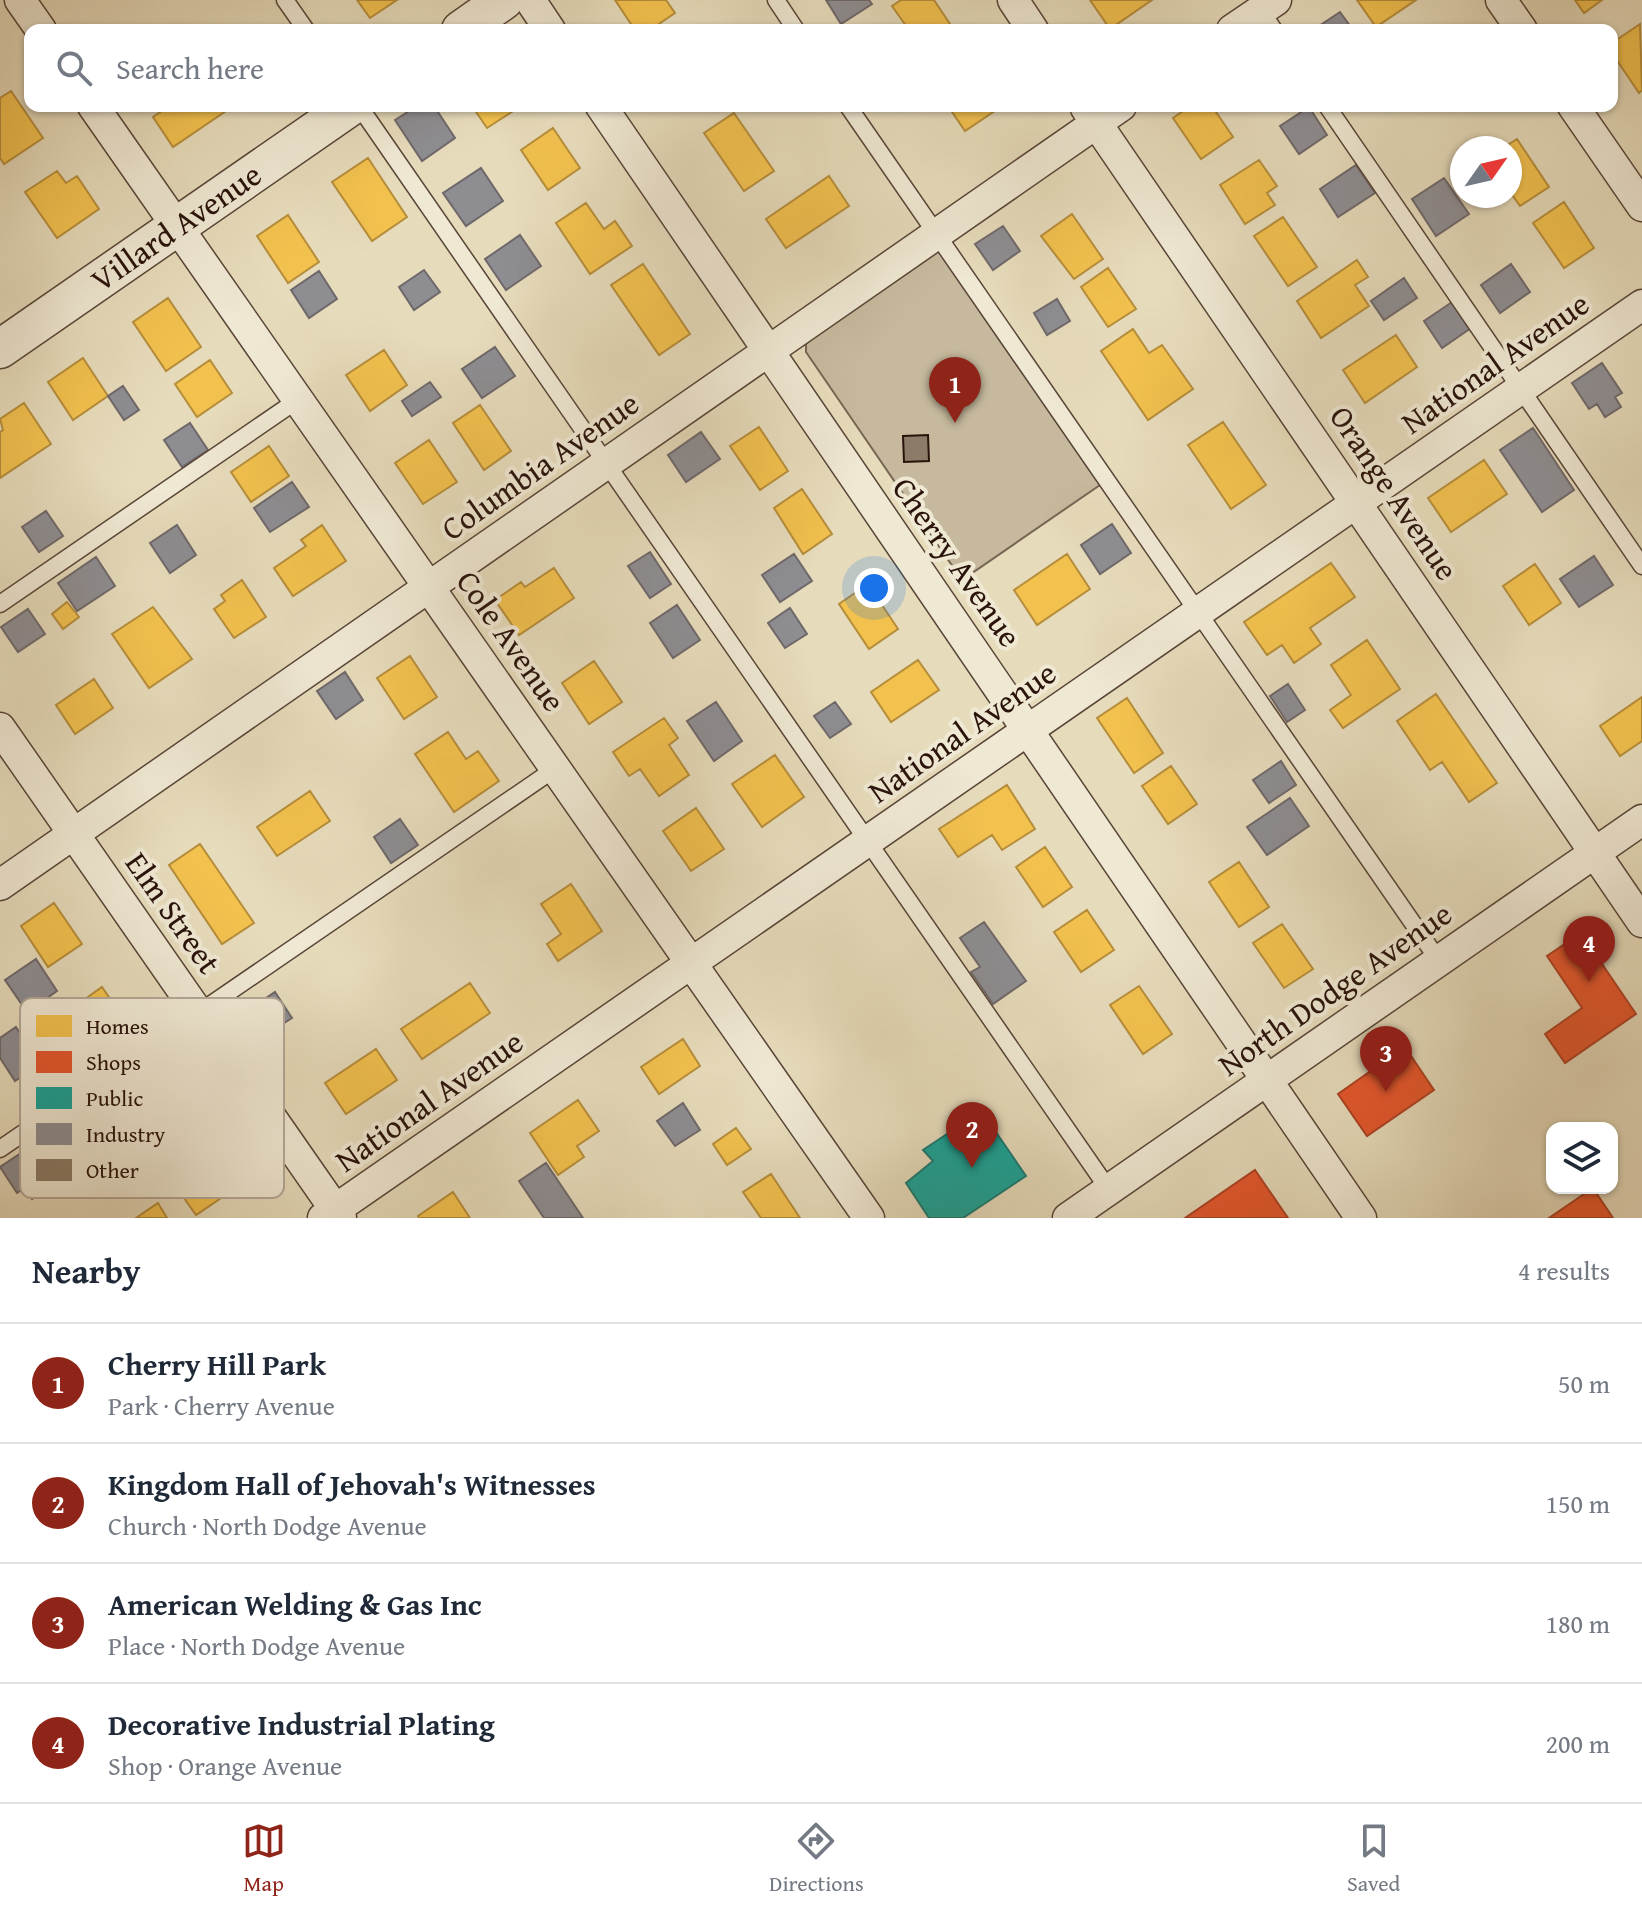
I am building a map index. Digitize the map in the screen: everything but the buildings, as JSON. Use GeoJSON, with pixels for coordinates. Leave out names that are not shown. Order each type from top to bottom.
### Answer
{"type":"FeatureCollection","features":[{"type":"Feature","properties":{"kind":"street"},"geometry":{"type":"LineString","coordinates":[[20,0],[37,24]]}},
{"type":"Feature","properties":{"kind":"street"},"geometry":{"type":"LineString","coordinates":[[470,24],[504,0]]}},
{"type":"Feature","properties":{"kind":"street"},"geometry":{"type":"LineString","coordinates":[[530,0],[546,24]]}},
{"type":"Feature","properties":{"kind":"street"},"geometry":{"type":"LineString","coordinates":[[1013,0],[1029,24]]}},
{"type":"Feature","properties":{"kind":"street"},"geometry":{"type":"LineString","coordinates":[[1501,0],[1518,24]]}},
{"type":"Feature","properties":{"kind":"street"},"geometry":{"type":"LineString","coordinates":[[1242,24],[1266,10]]}},
{"type":"Feature","properties":{"kind":"street","name":"Cole Avenue"},"geometry":{"type":"LineString","coordinates":[[97,112],[869,1218]]}},
{"type":"Feature","properties":{"kind":"street","name":"Villard Avenue"},"geometry":{"type":"LineString","coordinates":[[0,349],[342,112]]}},
{"type":"Feature","properties":{"kind":"street","name":"Cherry Avenue"},"geometry":{"type":"LineString","coordinates":[[605,112],[1361,1218]]}},
{"type":"Feature","properties":{"kind":"street","name":"Columbia Avenue"},"geometry":{"type":"LineString","coordinates":[[0,885],[768,353],[936,235],[1101,112]]}},
{"type":"Feature","properties":{"kind":"street","name":"Orange Avenue"},"geometry":{"type":"LineString","coordinates":[[1101,112],[1356,502],[1642,922]]}},
{"type":"Feature","properties":{"kind":"street"},"geometry":{"type":"LineString","coordinates":[[1577,112],[1642,206]]}},
{"type":"Feature","properties":{"kind":"street","name":"National Avenue"},"geometry":{"type":"LineString","coordinates":[[333,1215],[691,963],[1642,305]]}},
{"type":"Feature","properties":{"kind":"street","name":"Elm Street"},"geometry":{"type":"LineString","coordinates":[[0,728],[188,998]]}},
{"type":"Feature","properties":{"kind":"street","name":"North Dodge Avenue"},"geometry":{"type":"LineString","coordinates":[[1068,1218],[1642,820]]}},
{"type":"Feature","properties":{"kind":"street","name":"Elm Street"},"geometry":{"type":"LineString","coordinates":[[284,1142],[333,1215]]}},
{"type":"Feature","properties":{"kind":"lane"},"geometry":{"type":"LineString","coordinates":[[285,0],[302,24]]}},
{"type":"Feature","properties":{"kind":"lane"},"geometry":{"type":"LineString","coordinates":[[776,0],[792,24]]}},
{"type":"Feature","properties":{"kind":"lane"},"geometry":{"type":"LineString","coordinates":[[363,112],[1109,1190]]}},
{"type":"Feature","properties":{"kind":"lane"},"geometry":{"type":"LineString","coordinates":[[852,112],[1439,961]]}},
{"type":"Feature","properties":{"kind":"lane"},"geometry":{"type":"LineString","coordinates":[[1331,112],[1642,566]]}},
{"type":"Feature","properties":{"kind":"lane"},"geometry":{"type":"LineString","coordinates":[[0,604],[299,399]]}},
{"type":"Feature","properties":{"kind":"lane"},"geometry":{"type":"LineString","coordinates":[[222,998],[556,768]]}},
{"type":"Feature","properties":{"kind":"lane"},"geometry":{"type":"LineString","coordinates":[[0,1149],[20,1135]]}},
{"type":"Feature","properties":{"kind":"shaded area"},"geometry":{"type":"Polygon","coordinates":[[[937,248],[1100,485],[962,580],[806,352],[806,342],[937,248]]]}},
{"type":"Feature","properties":{"kind":"place","name":"Cherry Hill Park"},"geometry":{"type":"Point","coordinates":[955,423]}},
{"type":"Feature","properties":{"kind":"place","name":"Decorative Industrial Plating"},"geometry":{"type":"Point","coordinates":[1589,982]}},
{"type":"Feature","properties":{"kind":"place","name":"American Welding & Gas Inc"},"geometry":{"type":"Point","coordinates":[1386,1092]}},
{"type":"Feature","properties":{"kind":"place","name":"Kingdom Hall of Jehovah's Witnesses"},"geometry":{"type":"Point","coordinates":[972,1168]}}]}
